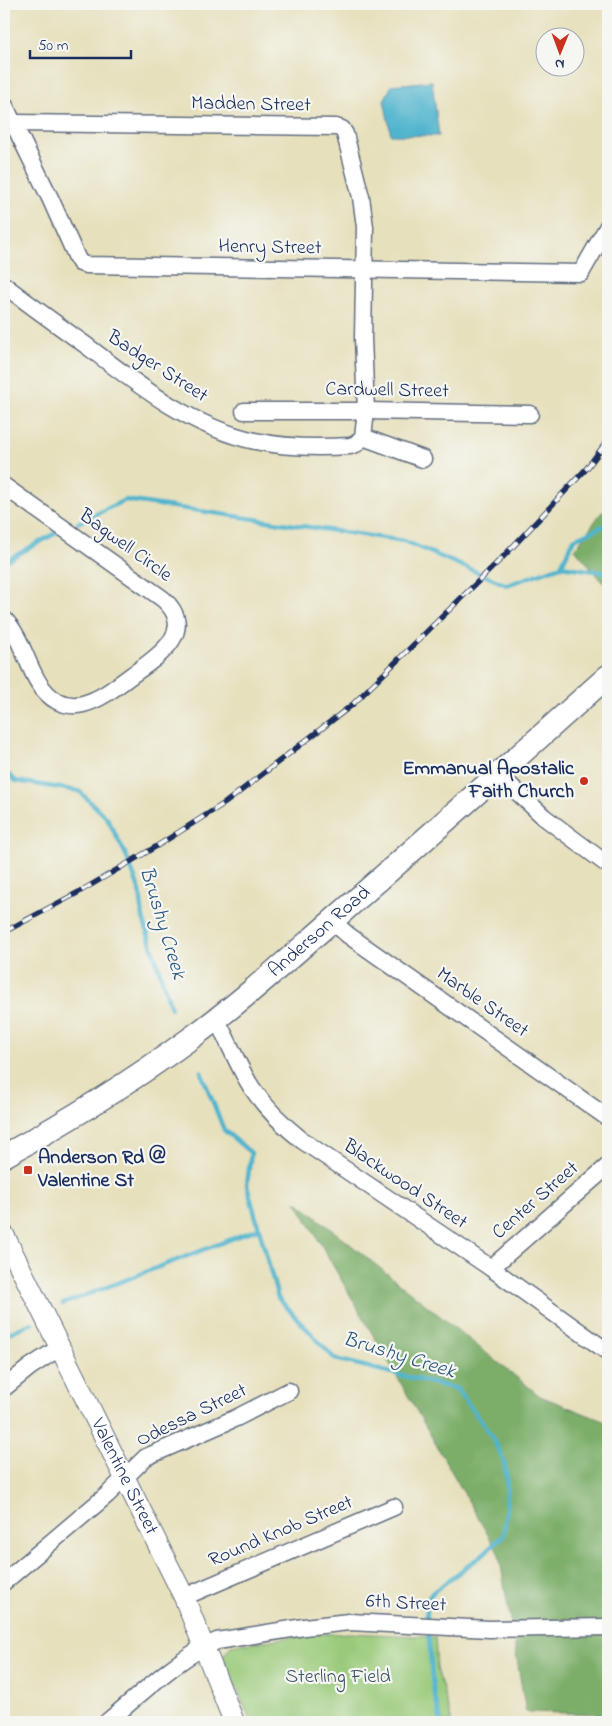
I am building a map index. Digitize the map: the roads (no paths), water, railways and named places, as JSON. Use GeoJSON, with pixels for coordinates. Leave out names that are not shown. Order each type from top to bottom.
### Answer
{"type":"FeatureCollection","features":[{"type":"Feature","properties":{"kind":"main road","name":"Anderson Road"},"geometry":{"type":"LineString","coordinates":[[4,1156],[145,1070],[216,1020],[297,954],[608,676]]}},
{"type":"Feature","properties":{"kind":"street","name":"Henry Street"},"geometry":{"type":"LineString","coordinates":[[4,104],[80,263],[86,265],[108,267],[581,273],[608,226]]}},
{"type":"Feature","properties":{"kind":"street","name":"Madden Street"},"geometry":{"type":"LineString","coordinates":[[14,123],[316,127],[342,129],[346,134],[361,197],[365,227],[365,271]]}},
{"type":"Feature","properties":{"kind":"street"},"geometry":{"type":"LineString","coordinates":[[365,271],[363,338],[366,411],[363,437],[423,459]]}},
{"type":"Feature","properties":{"kind":"street","name":"Badger Street"},"geometry":{"type":"LineString","coordinates":[[4,285],[136,384],[172,407],[213,427],[254,441],[301,448],[350,446],[356,444],[363,437]]}},
{"type":"Feature","properties":{"kind":"street","name":"Cardwell Street"},"geometry":{"type":"LineString","coordinates":[[244,411],[530,414]]}},
{"type":"Feature","properties":{"kind":"street","name":"Bagwell Circle"},"geometry":{"type":"LineString","coordinates":[[4,486],[163,599],[174,614],[175,632],[171,644],[162,653],[101,697],[82,704],[68,705],[48,694],[41,686],[18,638],[4,619]]}},
{"type":"Feature","properties":{"kind":"street"},"geometry":{"type":"LineString","coordinates":[[499,775],[544,817],[608,865]]}},
{"type":"Feature","properties":{"kind":"street","name":"Marble Street"},"geometry":{"type":"LineString","coordinates":[[332,921],[356,941],[608,1118]]}},
{"type":"Feature","properties":{"kind":"street","name":"Blackwood Street"},"geometry":{"type":"LineString","coordinates":[[216,1020],[227,1037],[252,1087],[269,1110],[287,1128],[330,1160],[491,1268],[608,1352]]}},
{"type":"Feature","properties":{"kind":"street","name":"Center Street"},"geometry":{"type":"LineString","coordinates":[[491,1268],[608,1166]]}},
{"type":"Feature","properties":{"kind":"street","name":"Valentine Street"},"geometry":{"type":"LineString","coordinates":[[4,1235],[184,1597],[234,1722]]}},
{"type":"Feature","properties":{"kind":"street"},"geometry":{"type":"LineString","coordinates":[[4,1388],[30,1367],[59,1348]]}},
{"type":"Feature","properties":{"kind":"street","name":"Odessa Street"},"geometry":{"type":"LineString","coordinates":[[4,1582],[107,1495],[146,1457],[236,1418],[289,1391]]}},
{"type":"Feature","properties":{"kind":"street","name":"Round Knob Street"},"geometry":{"type":"LineString","coordinates":[[184,1597],[394,1507]]}},
{"type":"Feature","properties":{"kind":"street","name":"6th Street"},"geometry":{"type":"LineString","coordinates":[[107,1722],[183,1660],[204,1646],[217,1641],[349,1622],[490,1629],[608,1627]]}},
{"type":"Feature","properties":{"kind":"water"},"geometry":{"type":"Polygon","coordinates":[[[432,81],[439,136],[391,135],[384,100],[392,85],[432,81]]]}},
{"type":"Feature","properties":{"kind":"waterway"},"geometry":{"type":"LineString","coordinates":[[78,523],[125,500],[404,541],[507,585],[561,566],[608,573]]}},
{"type":"Feature","properties":{"kind":"waterway"},"geometry":{"type":"LineString","coordinates":[[561,566],[574,539],[608,524]]}},
{"type":"Feature","properties":{"kind":"waterway"},"geometry":{"type":"LineString","coordinates":[[4,562],[56,533]]}},
{"type":"Feature","properties":{"kind":"waterway","name":"Brushy Creek"},"geometry":{"type":"LineString","coordinates":[[4,771],[16,781],[79,791],[107,818],[125,853],[140,891],[143,918],[171,1008]]}},
{"type":"Feature","properties":{"kind":"waterway","name":"Brushy Creek"},"geometry":{"type":"LineString","coordinates":[[201,1072],[224,1130],[251,1153],[247,1185],[278,1298],[335,1359],[457,1389],[499,1450],[507,1480],[504,1535],[481,1556],[433,1592],[427,1600],[427,1622]]}},
{"type":"Feature","properties":{"kind":"waterway"},"geometry":{"type":"LineString","coordinates":[[63,1304],[260,1228]]}},
{"type":"Feature","properties":{"kind":"waterway"},"geometry":{"type":"LineString","coordinates":[[4,1335],[32,1323]]}},
{"type":"Feature","properties":{"kind":"waterway","name":"Brushy Creek"},"geometry":{"type":"LineString","coordinates":[[428,1630],[433,1688],[441,1722]]}},
{"type":"Feature","properties":{"kind":"railway"},"geometry":{"type":"LineString","coordinates":[[4,932],[79,892],[225,803],[352,705],[502,558],[587,468],[608,440]]}},
{"type":"Feature","properties":{"kind":"place","name":"Emmanual Apostalic Faith Church"},"geometry":{"type":"Point","coordinates":[584,781]}},
{"type":"Feature","properties":{"kind":"place","name":"Anderson Rd @ Valentine St"},"geometry":{"type":"Point","coordinates":[28,1170]}},
{"type":"Feature","properties":{"kind":"park label","name":"Sterling Field"},"geometry":{"type":"Point","coordinates":[338,1677]}}]}
